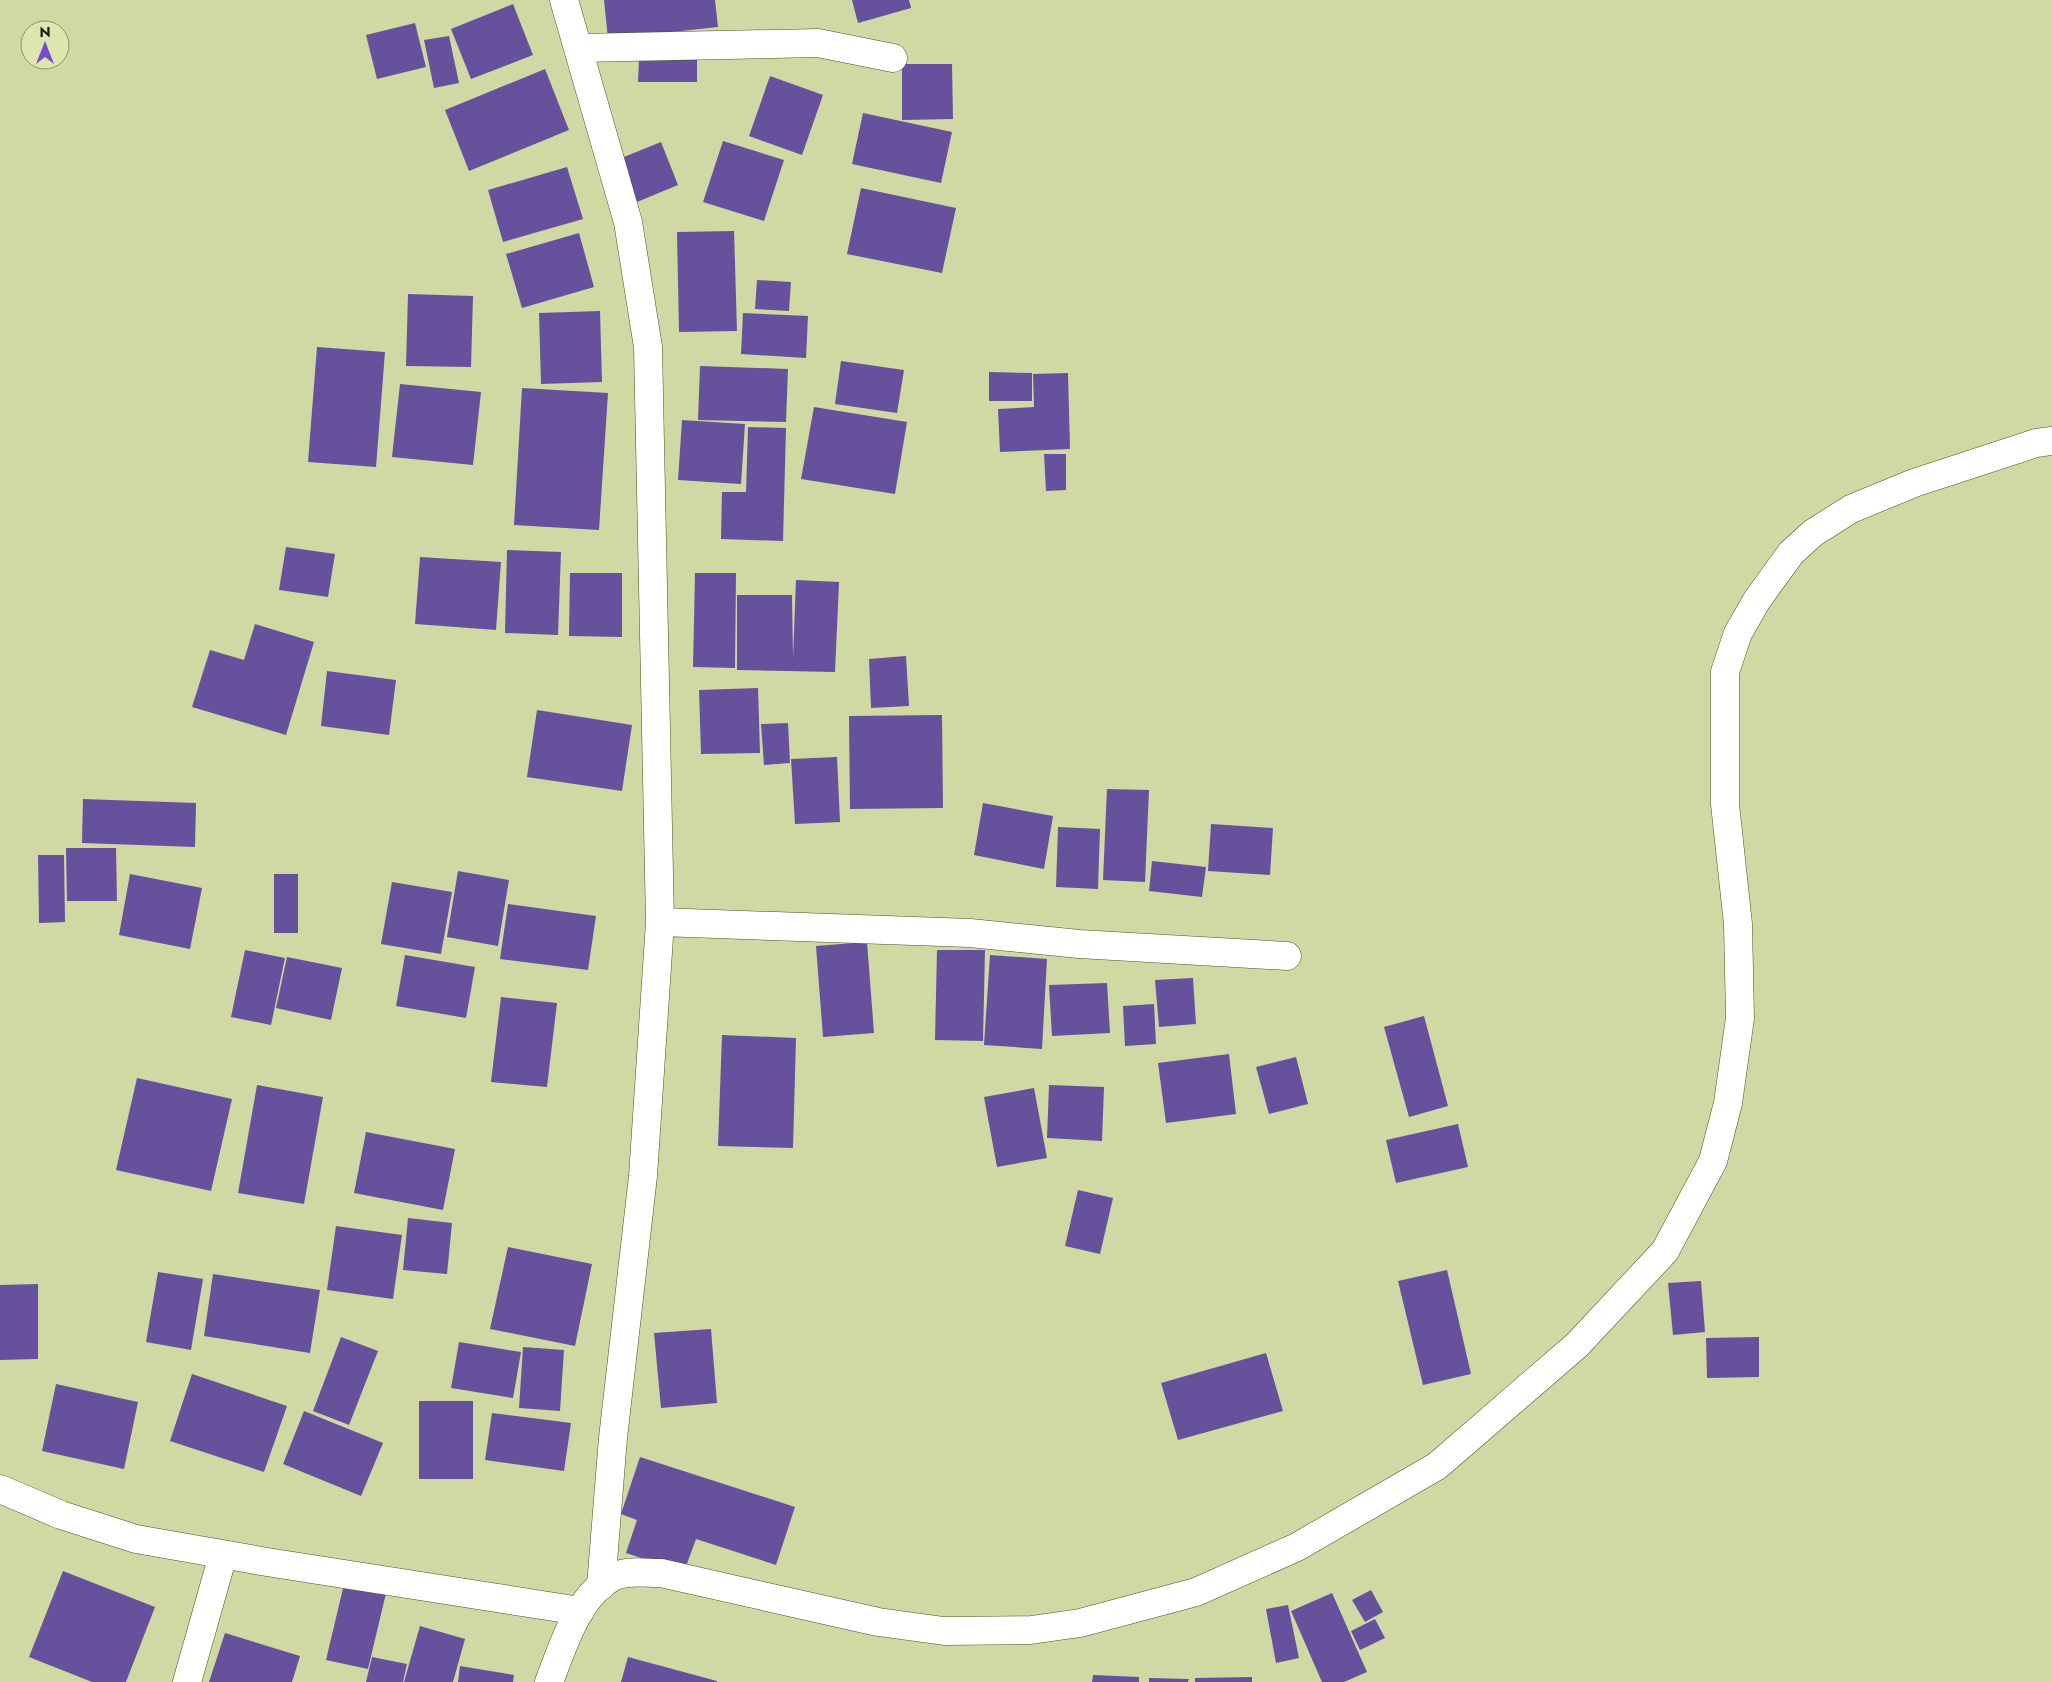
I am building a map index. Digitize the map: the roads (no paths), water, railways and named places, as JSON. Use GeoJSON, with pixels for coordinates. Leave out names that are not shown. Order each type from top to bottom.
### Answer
{"type":"FeatureCollection","features":[{"type":"Feature","properties":{"kind":"street"},"geometry":{"type":"LineString","coordinates":[[564,0],[628,222],[648,347],[660,922],[643,1176],[613,1438],[601,1586]]}},
{"type":"Feature","properties":{"kind":"street"},"geometry":{"type":"LineString","coordinates":[[578,48],[818,44],[893,58]]}},
{"type":"Feature","properties":{"kind":"street"},"geometry":{"type":"LineString","coordinates":[[549,1682],[562,1647],[580,1611],[594,1590],[616,1575],[636,1572],[662,1574],[878,1622],[944,1631],[1041,1629],[1080,1623],[1196,1592],[1297,1547],[1437,1466],[1577,1345],[1665,1251],[1713,1161],[1728,1103],[1740,1018],[1738,924],[1725,804],[1725,672],[1738,633],[1757,600],[1791,553],[1813,533],[1851,509],[1914,483],[2036,443],[2052,441]]}},
{"type":"Feature","properties":{"kind":"street"},"geometry":{"type":"LineString","coordinates":[[660,922],[970,933],[1079,944],[1286,956]]}},
{"type":"Feature","properties":{"kind":"street"},"geometry":{"type":"LineString","coordinates":[[0,1489],[61,1515],[136,1539],[223,1555],[580,1611]]}},
{"type":"Feature","properties":{"kind":"street"},"geometry":{"type":"LineString","coordinates":[[187,1682],[223,1555]]}}]}
